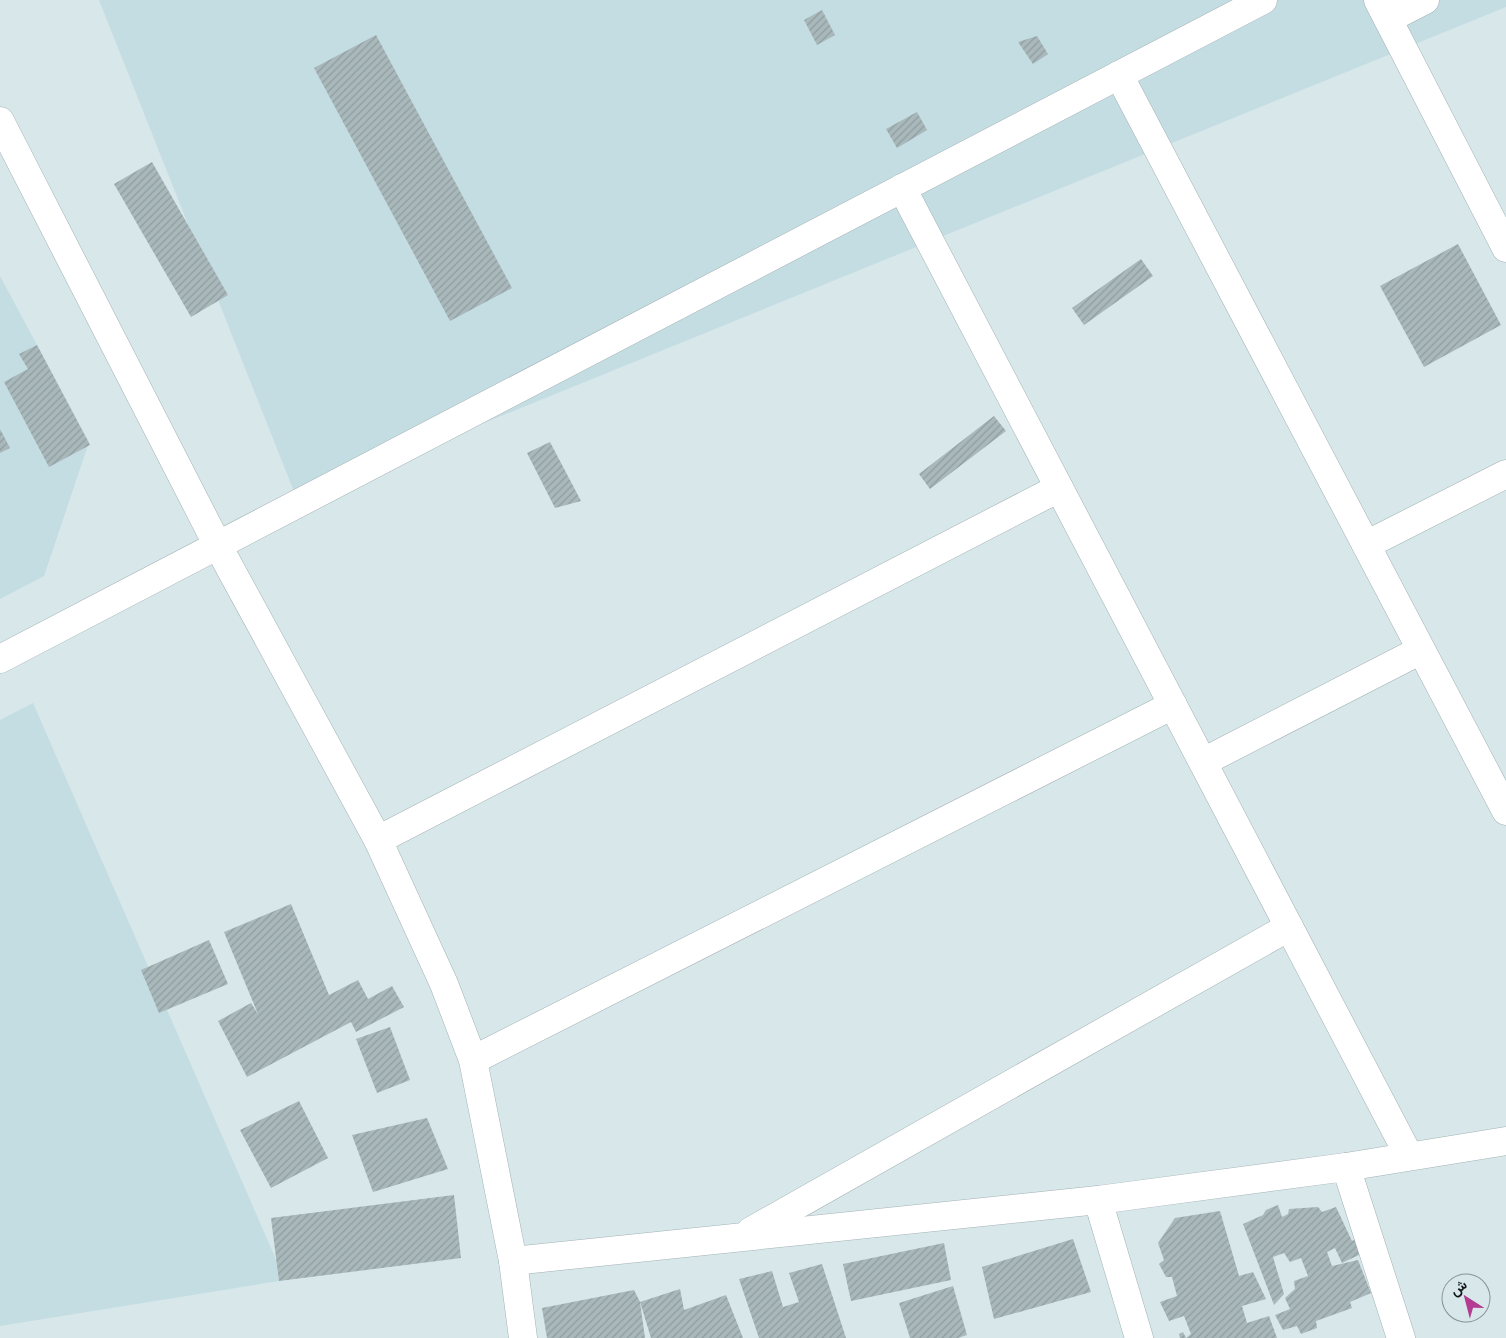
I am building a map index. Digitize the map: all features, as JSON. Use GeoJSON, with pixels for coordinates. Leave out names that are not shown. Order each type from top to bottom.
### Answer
{"type":"FeatureCollection","features":[{"type":"Feature","properties":{"kind":"street"},"geometry":{"type":"LineString","coordinates":[[0,659],[1263,0]]}},
{"type":"Feature","properties":{"kind":"street"},"geometry":{"type":"LineString","coordinates":[[1425,0],[1383,10],[1505,246]]}},
{"type":"Feature","properties":{"kind":"street"},"geometry":{"type":"LineString","coordinates":[[1119,75],[1506,811]]}},
{"type":"Feature","properties":{"kind":"street"},"geometry":{"type":"LineString","coordinates":[[0,122],[218,546],[378,840],[444,984],[473,1060],[513,1260],[523,1338]]}},
{"type":"Feature","properties":{"kind":"street"},"geometry":{"type":"LineString","coordinates":[[902,188],[1409,1156]]}},
{"type":"Feature","properties":{"kind":"street"},"geometry":{"type":"LineString","coordinates":[[1366,545],[1506,474]]}},
{"type":"Feature","properties":{"kind":"street"},"geometry":{"type":"LineString","coordinates":[[378,840],[1059,488]]}},
{"type":"Feature","properties":{"kind":"street"},"geometry":{"type":"LineString","coordinates":[[1203,762],[1422,650]]}},
{"type":"Feature","properties":{"kind":"street"},"geometry":{"type":"LineString","coordinates":[[473,1060],[1173,705]]}},
{"type":"Feature","properties":{"kind":"street"},"geometry":{"type":"LineString","coordinates":[[740,1237],[1289,927]]}},
{"type":"Feature","properties":{"kind":"street"},"geometry":{"type":"LineString","coordinates":[[513,1260],[1098,1200],[1346,1167],[1506,1141]]}},
{"type":"Feature","properties":{"kind":"street"},"geometry":{"type":"LineString","coordinates":[[1346,1167],[1401,1338]]}},
{"type":"Feature","properties":{"kind":"street"},"geometry":{"type":"LineString","coordinates":[[1098,1200],[1139,1338]]}},
{"type":"Feature","properties":{"kind":"shaded area"},"geometry":{"type":"Polygon","coordinates":[[[99,0],[1506,0],[1506,7],[297,499],[99,0]]]}},
{"type":"Feature","properties":{"kind":"shaded area"},"geometry":{"type":"Polygon","coordinates":[[[0,276],[89,442],[44,576],[0,599],[0,276]]]}},
{"type":"Feature","properties":{"kind":"shaded area"},"geometry":{"type":"Polygon","coordinates":[[[33,703],[285,1280],[0,1326],[0,720],[33,703]]]}},
{"type":"Feature","properties":{"kind":"building"},"geometry":{"type":"Polygon","coordinates":[[[822,10],[835,35],[817,45],[804,20],[822,10]]]}},
{"type":"Feature","properties":{"kind":"building"},"geometry":{"type":"Polygon","coordinates":[[[376,35],[512,288],[450,321],[314,68],[376,35]]]}},
{"type":"Feature","properties":{"kind":"building"},"geometry":{"type":"Polygon","coordinates":[[[1037,36],[1048,54],[1033,64],[1018,42],[1037,36]]]}},
{"type":"Feature","properties":{"kind":"building"},"geometry":{"type":"Polygon","coordinates":[[[917,112],[927,130],[897,148],[886,129],[917,112]]]}},
{"type":"Feature","properties":{"kind":"building"},"geometry":{"type":"Polygon","coordinates":[[[152,162],[228,295],[191,317],[114,184],[152,162]]]}},
{"type":"Feature","properties":{"kind":"building"},"geometry":{"type":"Polygon","coordinates":[[[1458,244],[1501,325],[1424,367],[1380,286],[1458,244]]]}},
{"type":"Feature","properties":{"kind":"building"},"geometry":{"type":"Polygon","coordinates":[[[1141,259],[1153,276],[1084,325],[1072,308],[1141,259]]]}},
{"type":"Feature","properties":{"kind":"building"},"geometry":{"type":"Polygon","coordinates":[[[37,345],[90,445],[49,467],[4,382],[28,369],[19,354],[37,345]]]}},
{"type":"Feature","properties":{"kind":"building"},"geometry":{"type":"Polygon","coordinates":[[[994,416],[1006,431],[930,489],[919,474],[994,416]]]}},
{"type":"Feature","properties":{"kind":"building"},"geometry":{"type":"Polygon","coordinates":[[[0,429],[10,448],[0,453],[0,429]]]}},
{"type":"Feature","properties":{"kind":"building"},"geometry":{"type":"Polygon","coordinates":[[[550,442],[581,501],[555,508],[527,453],[550,442]]]}},
{"type":"Feature","properties":{"kind":"building"},"geometry":{"type":"Polygon","coordinates":[[[291,904],[329,995],[358,980],[368,999],[392,986],[404,1007],[356,1032],[351,1022],[247,1077],[218,1021],[251,1003],[258,1014],[224,932],[291,904]]]}},
{"type":"Feature","properties":{"kind":"building"},"geometry":{"type":"Polygon","coordinates":[[[209,940],[228,984],[159,1013],[141,970],[209,940]]]}},
{"type":"Feature","properties":{"kind":"building"},"geometry":{"type":"Polygon","coordinates":[[[390,1027],[410,1080],[377,1093],[356,1039],[390,1027]]]}},
{"type":"Feature","properties":{"kind":"building"},"geometry":{"type":"Polygon","coordinates":[[[299,1101],[328,1158],[271,1188],[240,1130],[299,1101]]]}},
{"type":"Feature","properties":{"kind":"building"},"geometry":{"type":"Polygon","coordinates":[[[427,1118],[448,1169],[373,1192],[352,1135],[427,1118]]]}},
{"type":"Feature","properties":{"kind":"building"},"geometry":{"type":"Polygon","coordinates":[[[454,1195],[461,1258],[279,1281],[271,1218],[454,1195]]]}},
{"type":"Feature","properties":{"kind":"building"},"geometry":{"type":"Polygon","coordinates":[[[1278,1205],[1282,1217],[1288,1214],[1289,1209],[1318,1207],[1322,1212],[1336,1207],[1352,1241],[1358,1237],[1361,1254],[1342,1263],[1335,1248],[1327,1252],[1332,1266],[1358,1260],[1371,1293],[1350,1302],[1352,1308],[1316,1321],[1317,1328],[1301,1334],[1297,1326],[1283,1330],[1275,1315],[1290,1309],[1285,1298],[1295,1289],[1294,1281],[1308,1276],[1301,1258],[1290,1262],[1284,1253],[1273,1257],[1284,1294],[1274,1305],[1243,1224],[1263,1215],[1266,1210],[1278,1205]]]}},
{"type":"Feature","properties":{"kind":"building"},"geometry":{"type":"Polygon","coordinates":[[[1220,1211],[1239,1276],[1253,1272],[1266,1299],[1242,1306],[1247,1323],[1269,1316],[1277,1338],[1186,1338],[1191,1334],[1184,1316],[1169,1321],[1160,1302],[1177,1296],[1172,1277],[1166,1277],[1159,1264],[1164,1260],[1158,1243],[1175,1218],[1220,1211]]]}},
{"type":"Feature","properties":{"kind":"building"},"geometry":{"type":"Polygon","coordinates":[[[1073,1239],[1091,1292],[994,1319],[982,1267],[1073,1239]]]}},
{"type":"Feature","properties":{"kind":"building"},"geometry":{"type":"Polygon","coordinates":[[[944,1243],[951,1280],[851,1301],[843,1264],[944,1243]]]}},
{"type":"Feature","properties":{"kind":"building"},"geometry":{"type":"Polygon","coordinates":[[[822,1264],[846,1338],[759,1338],[739,1279],[772,1271],[783,1307],[799,1302],[789,1273],[822,1264]]]}},
{"type":"Feature","properties":{"kind":"building"},"geometry":{"type":"Polygon","coordinates":[[[953,1286],[967,1335],[958,1338],[910,1338],[899,1303],[953,1286]]]}},
{"type":"Feature","properties":{"kind":"building"},"geometry":{"type":"Polygon","coordinates":[[[680,1289],[684,1310],[726,1295],[743,1338],[651,1338],[640,1302],[680,1289]]]}},
{"type":"Feature","properties":{"kind":"building"},"geometry":{"type":"Polygon","coordinates":[[[634,1290],[640,1302],[645,1338],[547,1338],[542,1308],[634,1290]]]}},
{"type":"Feature","properties":{"kind":"building"},"geometry":{"type":"Polygon","coordinates":[[[1183,1332],[1186,1338],[1180,1338],[1179,1334],[1183,1332]]]}}]}
